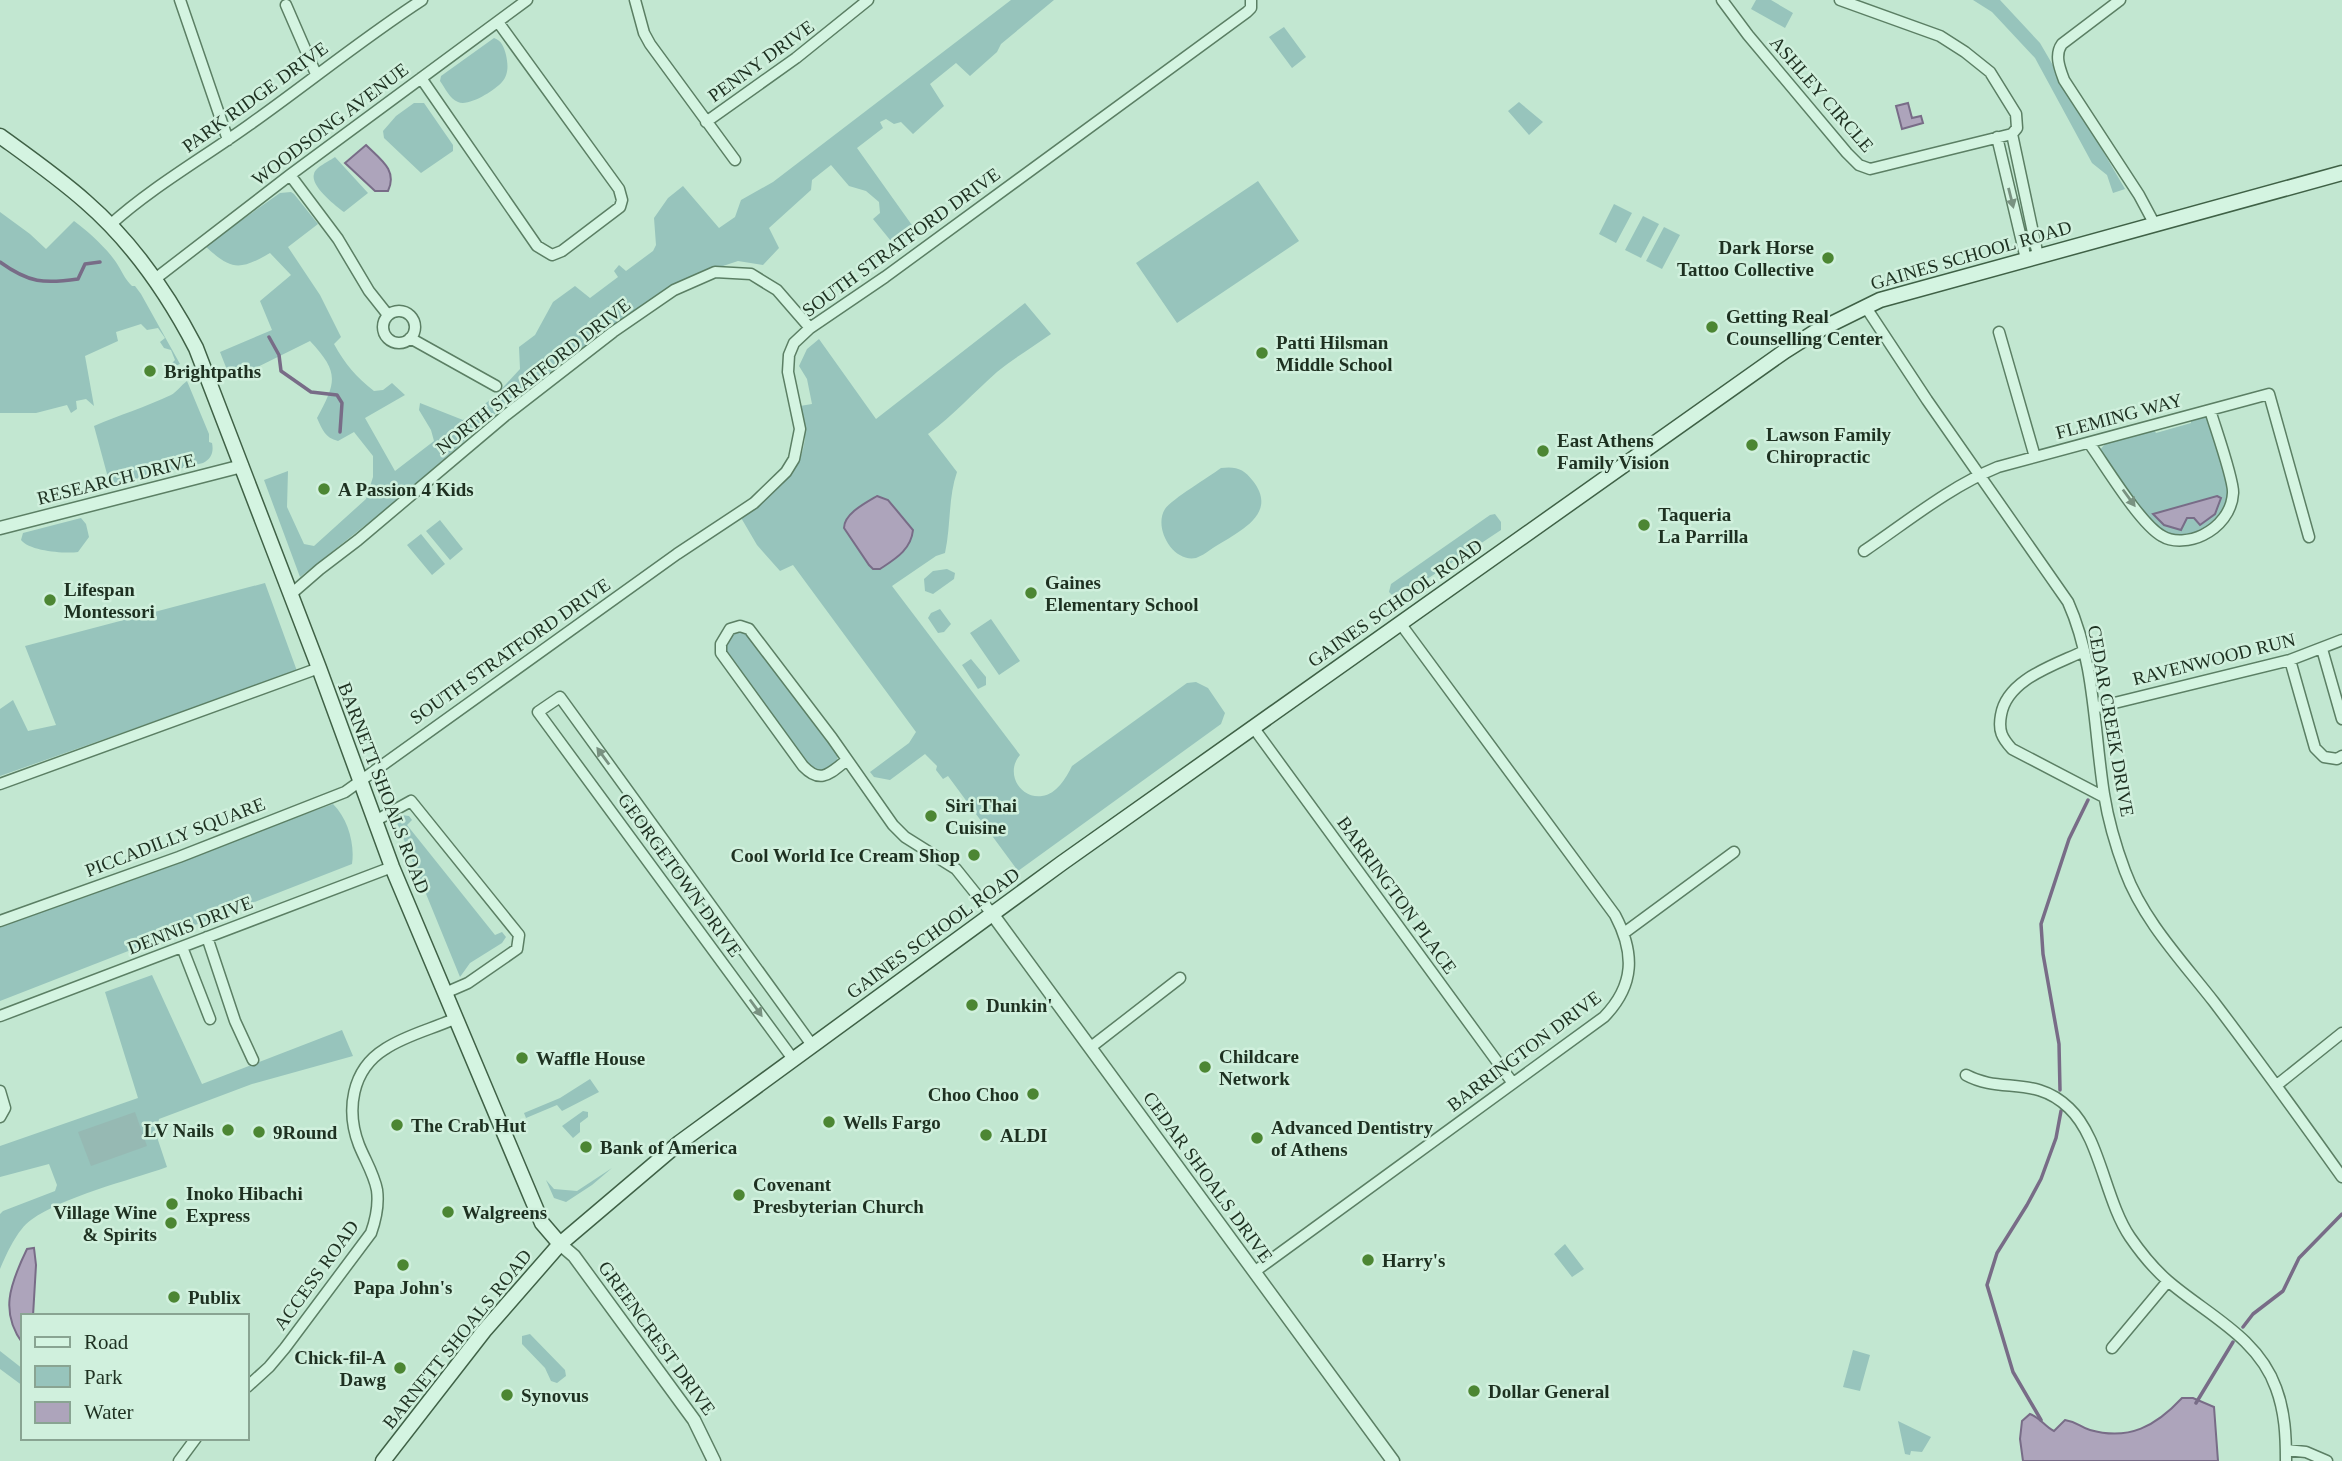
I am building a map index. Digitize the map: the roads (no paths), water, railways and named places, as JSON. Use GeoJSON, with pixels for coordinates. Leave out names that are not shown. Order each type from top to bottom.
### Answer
{"type":"FeatureCollection","features":[{"type":"Feature","properties":{"kind":"main road","name":"BARNETT SHOALS ROAD"},"geometry":{"type":"LineString","coordinates":[[0,136],[69,188],[110,225],[155,279],[196,348],[319,668],[391,867],[542,1223],[560,1244],[484,1331],[383,1461]]}},
{"type":"Feature","properties":{"kind":"main road","name":"GAINES SCHOOL ROAD"},"geometry":{"type":"LineString","coordinates":[[560,1244],[679,1143],[812,1045],[1253,727],[1785,351],[1865,306],[2032,257],[2342,173]]}},
{"type":"Feature","properties":{"kind":"street"},"geometry":{"type":"LineString","coordinates":[[180,0],[228,140]]}},
{"type":"Feature","properties":{"kind":"street","name":"PARK RIDGE DRIVE"},"geometry":{"type":"LineString","coordinates":[[110,225],[132,205],[295,93],[316,74],[422,0]]}},
{"type":"Feature","properties":{"kind":"street","name":"WOODSONG AVENUE"},"geometry":{"type":"LineString","coordinates":[[155,279],[290,175],[527,0]]}},
{"type":"Feature","properties":{"kind":"street"},"geometry":{"type":"LineString","coordinates":[[635,0],[644,33],[650,44],[735,160]]}},
{"type":"Feature","properties":{"kind":"street","name":"PENNY DRIVE"},"geometry":{"type":"LineString","coordinates":[[706,122],[796,58],[868,0]]}},
{"type":"Feature","properties":{"kind":"street","name":"SOUTH STRATFORD DRIVE"},"geometry":{"type":"LineString","coordinates":[[360,782],[677,554],[746,509],[786,472],[794,459],[800,429],[788,372],[789,355],[794,343],[810,328],[885,277],[1247,12],[1251,8],[1251,0]]}},
{"type":"Feature","properties":{"kind":"street","name":"ASHLEY CIRCLE"},"geometry":{"type":"LineString","coordinates":[[1722,0],[1786,81],[1863,168],[1870,169],[2012,134]]}},
{"type":"Feature","properties":{"kind":"street"},"geometry":{"type":"LineString","coordinates":[[1840,0],[1940,36],[1990,72],[2016,114],[2017,128],[2012,134],[2032,257]]}},
{"type":"Feature","properties":{"kind":"street"},"geometry":{"type":"LineString","coordinates":[[2120,0],[2062,44],[2058,50],[2058,62],[2064,80],[2139,195],[2154,223]]}},
{"type":"Feature","properties":{"kind":"street"},"geometry":{"type":"LineString","coordinates":[[286,5],[316,74]]}},
{"type":"Feature","properties":{"kind":"street"},"geometry":{"type":"LineString","coordinates":[[421,78],[537,246],[552,255],[562,251],[620,207],[622,200],[619,189],[498,22]]}},
{"type":"Feature","properties":{"kind":"street"},"geometry":{"type":"LineString","coordinates":[[1997,138],[2032,257]]}},
{"type":"Feature","properties":{"kind":"street"},"geometry":{"type":"LineString","coordinates":[[290,175],[338,239],[369,291],[388,315]]}},
{"type":"Feature","properties":{"kind":"street","name":"NORTH STRATFORD DRIVE"},"geometry":{"type":"LineString","coordinates":[[290,595],[506,415],[613,332],[674,290],[715,272],[751,274],[777,290],[810,328]]}},
{"type":"Feature","properties":{"kind":"street","name":"CEDAR CREEK DRIVE"},"geometry":{"type":"LineString","coordinates":[[1865,306],[1927,400],[2060,588],[2076,620],[2094,708],[2104,797],[2125,872],[2144,910],[2277,1085],[2342,1177]]}},
{"type":"Feature","properties":{"kind":"street"},"geometry":{"type":"LineString","coordinates":[[397,310],[411,315],[415,329],[410,338],[395,342],[385,336],[383,325],[388,315],[397,310]]}},
{"type":"Feature","properties":{"kind":"street"},"geometry":{"type":"LineString","coordinates":[[2000,332],[2035,457]]}},
{"type":"Feature","properties":{"kind":"street"},"geometry":{"type":"LineString","coordinates":[[410,338],[496,386]]}},
{"type":"Feature","properties":{"kind":"street","name":"FLEMING WAY"},"geometry":{"type":"LineString","coordinates":[[1864,551],[1916,514],[1979,475],[2035,457],[2269,394],[2309,537]]}},
{"type":"Feature","properties":{"kind":"street"},"geometry":{"type":"LineString","coordinates":[[2089,443],[2148,526],[2163,538],[2182,541],[2201,537],[2218,526],[2228,513],[2234,492],[2210,410]]}},
{"type":"Feature","properties":{"kind":"street","name":"RESEARCH DRIVE"},"geometry":{"type":"LineString","coordinates":[[0,528],[242,466]]}},
{"type":"Feature","properties":{"kind":"street","name":"BARRINGTON DRIVE"},"geometry":{"type":"LineString","coordinates":[[1254,1272],[1604,1017],[1621,997],[1629,969],[1624,933],[1615,915],[1400,623]]}},
{"type":"Feature","properties":{"kind":"street"},"geometry":{"type":"LineString","coordinates":[[847,760],[830,773],[819,776],[810,773],[803,766],[721,653],[721,644],[730,629],[740,626],[749,629],[847,760],[893,825],[905,837],[956,869],[993,915]]}},
{"type":"Feature","properties":{"kind":"street","name":"RAVENWOOD RUN"},"geometry":{"type":"LineString","coordinates":[[2094,708],[2290,660],[2342,640]]}},
{"type":"Feature","properties":{"kind":"street"},"geometry":{"type":"LineString","coordinates":[[2322,649],[2342,719]]}},
{"type":"Feature","properties":{"kind":"street"},"geometry":{"type":"LineString","coordinates":[[2084,651],[2028,678],[2017,687],[2007,698],[2000,724],[2002,738],[2012,749],[2104,797]]}},
{"type":"Feature","properties":{"kind":"street"},"geometry":{"type":"LineString","coordinates":[[2290,660],[2315,748],[2324,757],[2337,759],[2342,756]]}},
{"type":"Feature","properties":{"kind":"street"},"geometry":{"type":"LineString","coordinates":[[0,784],[319,668]]}},
{"type":"Feature","properties":{"kind":"street","name":"GEORGETOWN DRIVE"},"geometry":{"type":"LineString","coordinates":[[793,1059],[538,712],[560,697],[812,1045]]}},
{"type":"Feature","properties":{"kind":"street","name":"BARRINGTON PLACE"},"geometry":{"type":"LineString","coordinates":[[1253,727],[1512,1082]]}},
{"type":"Feature","properties":{"kind":"street","name":"PICCADILLY SQUARE"},"geometry":{"type":"LineString","coordinates":[[0,921],[345,792],[360,782]]}},
{"type":"Feature","properties":{"kind":"street"},"geometry":{"type":"LineString","coordinates":[[375,821],[411,801],[519,934],[517,950],[468,983],[445,993]]}},
{"type":"Feature","properties":{"kind":"street"},"geometry":{"type":"LineString","coordinates":[[1624,933],[1734,852]]}},
{"type":"Feature","properties":{"kind":"street","name":"DENNIS DRIVE"},"geometry":{"type":"LineString","coordinates":[[0,1016],[391,867]]}},
{"type":"Feature","properties":{"kind":"street","name":"CEDAR SHOALS DRIVE"},"geometry":{"type":"LineString","coordinates":[[993,915],[1394,1461]]}},
{"type":"Feature","properties":{"kind":"street"},"geometry":{"type":"LineString","coordinates":[[207,937],[235,1021],[253,1059]]}},
{"type":"Feature","properties":{"kind":"street"},"geometry":{"type":"LineString","coordinates":[[182,947],[210,1019]]}},
{"type":"Feature","properties":{"kind":"street"},"geometry":{"type":"LineString","coordinates":[[1091,1047],[1180,978]]}},
{"type":"Feature","properties":{"kind":"street","name":"ACCESS ROAD"},"geometry":{"type":"LineString","coordinates":[[248,1386],[285,1348],[365,1242],[374,1224],[377,1190],[359,1146],[352,1115],[354,1091],[363,1071],[385,1048],[454,1019]]}},
{"type":"Feature","properties":{"kind":"street"},"geometry":{"type":"LineString","coordinates":[[2277,1085],[2342,1034]]}},
{"type":"Feature","properties":{"kind":"street"},"geometry":{"type":"LineString","coordinates":[[1966,1075],[1982,1082],[2034,1087],[2052,1095],[2070,1108],[2089,1138],[2117,1215],[2141,1254],[2168,1281],[2239,1335],[2267,1368],[2276,1385],[2283,1410],[2286,1456],[2306,1452],[2327,1461]]}},
{"type":"Feature","properties":{"kind":"street"},"geometry":{"type":"LineString","coordinates":[[0,1091],[5,1108],[0,1116]]}},
{"type":"Feature","properties":{"kind":"street","name":"GREENCREST DRIVE"},"geometry":{"type":"LineString","coordinates":[[560,1244],[573,1256],[673,1390],[694,1420],[715,1461]]}},
{"type":"Feature","properties":{"kind":"street"},"geometry":{"type":"LineString","coordinates":[[2112,1348],[2168,1281]]}},
{"type":"Feature","properties":{"kind":"street"},"geometry":{"type":"LineString","coordinates":[[179,1461],[195,1440]]}},
{"type":"Feature","properties":{"kind":"water"},"geometry":{"type":"Polygon","coordinates":[[[1908,103],[1912,118],[1921,116],[1923,123],[1902,129],[1896,106],[1908,103]]]}},
{"type":"Feature","properties":{"kind":"water"},"geometry":{"type":"Polygon","coordinates":[[[366,145],[389,171],[391,177],[388,191],[375,191],[345,163],[366,145]]]}},
{"type":"Feature","properties":{"kind":"water"},"geometry":{"type":"Polygon","coordinates":[[[877,496],[888,500],[913,530],[909,543],[901,553],[880,569],[873,569],[844,528],[851,514],[877,496]]]}},
{"type":"Feature","properties":{"kind":"water"},"geometry":{"type":"Polygon","coordinates":[[[2217,496],[2221,498],[2215,514],[2200,525],[2194,518],[2187,518],[2181,530],[2164,525],[2153,514],[2217,496]]]}},
{"type":"Feature","properties":{"kind":"water"},"geometry":{"type":"Polygon","coordinates":[[[34,1248],[36,1265],[33,1314],[21,1314],[21,1341],[11,1321],[9,1310],[12,1287],[27,1249],[34,1248]]]}},
{"type":"Feature","properties":{"kind":"water"},"geometry":{"type":"Polygon","coordinates":[[[2182,1398],[2193,1398],[2214,1407],[2218,1461],[2023,1461],[2020,1439],[2022,1421],[2030,1414],[2054,1431],[2065,1420],[2090,1430],[2117,1434],[2141,1429],[2152,1423],[2182,1398]]]}},
{"type":"Feature","properties":{"kind":"waterway"},"geometry":{"type":"LineString","coordinates":[[0,262],[28,278],[46,281],[78,279],[85,264],[100,262]]}},
{"type":"Feature","properties":{"kind":"waterway"},"geometry":{"type":"LineString","coordinates":[[269,337],[279,355],[281,371],[311,392],[337,395],[342,403],[340,432]]}},
{"type":"Feature","properties":{"kind":"waterway"},"geometry":{"type":"LineString","coordinates":[[2060,1090],[2059,1044],[2043,954],[2041,924],[2069,839],[2088,800]]}},
{"type":"Feature","properties":{"kind":"waterway"},"geometry":{"type":"LineString","coordinates":[[2041,1420],[2013,1372],[1987,1285],[1997,1253],[2041,1179],[2056,1138],[2061,1111]]}},
{"type":"Feature","properties":{"kind":"waterway"},"geometry":{"type":"LineString","coordinates":[[2243,1327],[2253,1314],[2283,1291],[2299,1258],[2342,1214]]}},
{"type":"Feature","properties":{"kind":"waterway"},"geometry":{"type":"LineString","coordinates":[[2196,1403],[2233,1342]]}},
{"type":"Feature","properties":{"kind":"place","name":"Dark Horse Tattoo Collective"},"geometry":{"type":"Point","coordinates":[1828,258]}},
{"type":"Feature","properties":{"kind":"place","name":"Getting Real Counselling Center"},"geometry":{"type":"Point","coordinates":[1712,327]}},
{"type":"Feature","properties":{"kind":"place","name":"Patti Hilsman Middle School"},"geometry":{"type":"Point","coordinates":[1262,353]}},
{"type":"Feature","properties":{"kind":"place","name":"Brightpaths"},"geometry":{"type":"Point","coordinates":[150,371]}},
{"type":"Feature","properties":{"kind":"place","name":"Lawson Family Chiropractic"},"geometry":{"type":"Point","coordinates":[1752,445]}},
{"type":"Feature","properties":{"kind":"place","name":"East Athens Family Vision"},"geometry":{"type":"Point","coordinates":[1543,451]}},
{"type":"Feature","properties":{"kind":"place","name":"A Passion 4 Kids"},"geometry":{"type":"Point","coordinates":[324,489]}},
{"type":"Feature","properties":{"kind":"place","name":"Taqueria La Parrilla"},"geometry":{"type":"Point","coordinates":[1644,525]}},
{"type":"Feature","properties":{"kind":"place","name":"Gaines Elementary School"},"geometry":{"type":"Point","coordinates":[1031,593]}},
{"type":"Feature","properties":{"kind":"place","name":"Lifespan Montessori"},"geometry":{"type":"Point","coordinates":[50,600]}},
{"type":"Feature","properties":{"kind":"place","name":"Siri Thai Cuisine"},"geometry":{"type":"Point","coordinates":[931,816]}},
{"type":"Feature","properties":{"kind":"place","name":"Cool World Ice Cream Shop"},"geometry":{"type":"Point","coordinates":[974,855]}},
{"type":"Feature","properties":{"kind":"place","name":"Dunkin'"},"geometry":{"type":"Point","coordinates":[972,1005]}},
{"type":"Feature","properties":{"kind":"place","name":"Waffle House"},"geometry":{"type":"Point","coordinates":[522,1058]}},
{"type":"Feature","properties":{"kind":"place","name":"Childcare Network"},"geometry":{"type":"Point","coordinates":[1205,1067]}},
{"type":"Feature","properties":{"kind":"place","name":"Choo Choo"},"geometry":{"type":"Point","coordinates":[1033,1094]}},
{"type":"Feature","properties":{"kind":"place","name":"Wells Fargo"},"geometry":{"type":"Point","coordinates":[829,1122]}},
{"type":"Feature","properties":{"kind":"place","name":"The Crab Hut"},"geometry":{"type":"Point","coordinates":[397,1125]}},
{"type":"Feature","properties":{"kind":"place","name":"LV Nails"},"geometry":{"type":"Point","coordinates":[228,1130]}},
{"type":"Feature","properties":{"kind":"place","name":"9Round"},"geometry":{"type":"Point","coordinates":[259,1132]}},
{"type":"Feature","properties":{"kind":"place","name":"ALDI"},"geometry":{"type":"Point","coordinates":[986,1135]}},
{"type":"Feature","properties":{"kind":"place","name":"Advanced Dentistry of Athens"},"geometry":{"type":"Point","coordinates":[1257,1138]}},
{"type":"Feature","properties":{"kind":"place","name":"Bank of America"},"geometry":{"type":"Point","coordinates":[586,1147]}},
{"type":"Feature","properties":{"kind":"place","name":"Covenant Presbyterian Church"},"geometry":{"type":"Point","coordinates":[739,1195]}},
{"type":"Feature","properties":{"kind":"place","name":"Inoko Hibachi Express"},"geometry":{"type":"Point","coordinates":[172,1204]}},
{"type":"Feature","properties":{"kind":"place","name":"Walgreens"},"geometry":{"type":"Point","coordinates":[448,1212]}},
{"type":"Feature","properties":{"kind":"place","name":"Village Wine & Spirits"},"geometry":{"type":"Point","coordinates":[171,1223]}},
{"type":"Feature","properties":{"kind":"place","name":"Harry's"},"geometry":{"type":"Point","coordinates":[1368,1260]}},
{"type":"Feature","properties":{"kind":"place","name":"Papa John's"},"geometry":{"type":"Point","coordinates":[403,1265]}},
{"type":"Feature","properties":{"kind":"place","name":"Publix"},"geometry":{"type":"Point","coordinates":[174,1297]}},
{"type":"Feature","properties":{"kind":"place","name":"Chick-fil-A Dawg"},"geometry":{"type":"Point","coordinates":[400,1368]}},
{"type":"Feature","properties":{"kind":"place","name":"Dollar General"},"geometry":{"type":"Point","coordinates":[1474,1391]}},
{"type":"Feature","properties":{"kind":"place","name":"Synovus"},"geometry":{"type":"Point","coordinates":[507,1395]}}]}
